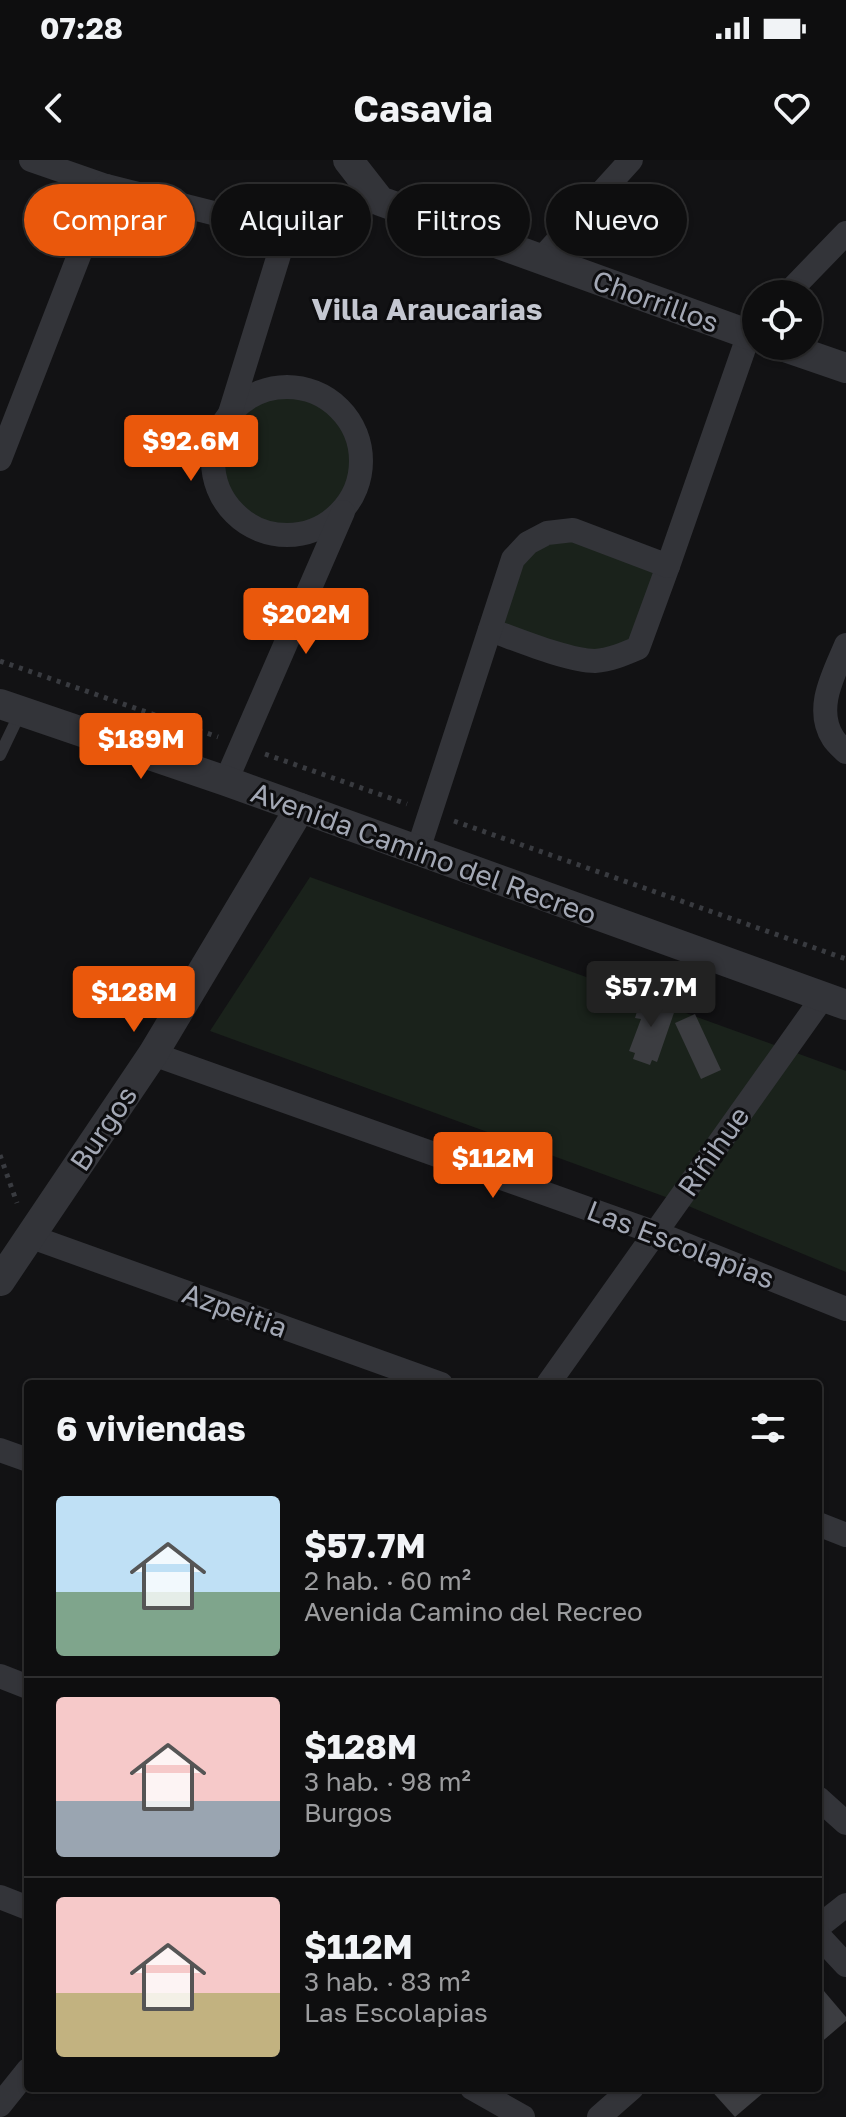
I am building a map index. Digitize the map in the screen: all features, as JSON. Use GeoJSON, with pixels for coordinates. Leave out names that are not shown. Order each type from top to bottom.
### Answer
{"type":"FeatureCollection","features":[{"type":"Feature","properties":{"kind":"street"},"geometry":{"type":"LineString","coordinates":[[31,160],[100,184]]}},
{"type":"Feature","properties":{"kind":"street"},"geometry":{"type":"LineString","coordinates":[[348,160],[380,201],[371,202]]}},
{"type":"Feature","properties":{"kind":"street"},"geometry":{"type":"LineString","coordinates":[[541,259],[631,160]]}},
{"type":"Feature","properties":{"kind":"street","name":"Chorrillos"},"geometry":{"type":"LineString","coordinates":[[380,201],[742,329]]}},
{"type":"Feature","properties":{"kind":"street"},"geometry":{"type":"LineString","coordinates":[[801,280],[846,233]]}},
{"type":"Feature","properties":{"kind":"street"},"geometry":{"type":"LineString","coordinates":[[0,459],[79,256]]}},
{"type":"Feature","properties":{"kind":"street"},"geometry":{"type":"LineString","coordinates":[[279,256],[230,413],[217,434],[212,458],[215,481],[224,502],[239,519],[259,531],[281,536],[304,535],[325,526],[343,512]]}},
{"type":"Feature","properties":{"kind":"street"},"geometry":{"type":"LineString","coordinates":[[490,630],[592,661],[615,658],[638,648],[744,360]]}},
{"type":"Feature","properties":{"kind":"street"},"geometry":{"type":"LineString","coordinates":[[822,360],[846,368]]}},
{"type":"Feature","properties":{"kind":"street"},"geometry":{"type":"LineString","coordinates":[[226,781],[343,512],[355,492],[361,469],[360,445],[352,423],[337,405],[316,392],[293,386],[269,389],[248,398],[230,413]]}},
{"type":"Feature","properties":{"kind":"street"},"geometry":{"type":"LineString","coordinates":[[418,850],[513,559],[528,543],[547,533],[573,530],[668,566]]}},
{"type":"Feature","properties":{"kind":"street"},"geometry":{"type":"LineString","coordinates":[[846,645],[828,689],[824,712],[832,737],[846,752]]}},
{"type":"Feature","properties":{"kind":"street","name":"Avenida Camino del Recreo"},"geometry":{"type":"LineString","coordinates":[[10,708],[226,781],[834,1001]]}},
{"type":"Feature","properties":{"kind":"street","name":"Burgos"},"geometry":{"type":"LineString","coordinates":[[0,1281],[153,1054],[300,808]]}},
{"type":"Feature","properties":{"kind":"street","name":"Riñihue"},"geometry":{"type":"LineString","coordinates":[[551,1380],[656,1233],[834,1001]]}},
{"type":"Feature","properties":{"kind":"street","name":"Las Escolapias"},"geometry":{"type":"LineString","coordinates":[[153,1054],[656,1233],[846,1309]]}},
{"type":"Feature","properties":{"kind":"street","name":"Azpeitia"},"geometry":{"type":"LineString","coordinates":[[29,1236],[430,1380]]}},
{"type":"Feature","properties":{"kind":"street"},"geometry":{"type":"LineString","coordinates":[[0,1450],[24,1459]]}},
{"type":"Feature","properties":{"kind":"street"},"geometry":{"type":"LineString","coordinates":[[822,1526],[846,1535]]}},
{"type":"Feature","properties":{"kind":"street"},"geometry":{"type":"LineString","coordinates":[[0,1676],[24,1685]]}},
{"type":"Feature","properties":{"kind":"street"},"geometry":{"type":"LineString","coordinates":[[822,1802],[846,1823]]}},
{"type":"Feature","properties":{"kind":"street"},"geometry":{"type":"LineString","coordinates":[[0,1897],[24,1906]]}},
{"type":"Feature","properties":{"kind":"street"},"geometry":{"type":"LineString","coordinates":[[822,1924],[846,1905]]}},
{"type":"Feature","properties":{"kind":"street"},"geometry":{"type":"LineString","coordinates":[[822,1939],[846,1965]]}},
{"type":"Feature","properties":{"kind":"street"},"geometry":{"type":"LineString","coordinates":[[0,2105],[24,2075]]}},
{"type":"Feature","properties":{"kind":"street"},"geometry":{"type":"LineString","coordinates":[[479,2092],[523,2117]]}},
{"type":"Feature","properties":{"kind":"street"},"geometry":{"type":"LineString","coordinates":[[599,2117],[627,2092]]}},
{"type":"Feature","properties":{"kind":"lane"},"geometry":{"type":"LineString","coordinates":[[0,755],[10,708]]}},
{"type":"Feature","properties":{"kind":"path"},"geometry":{"type":"LineString","coordinates":[[0,1155],[29,1236]]}},
{"type":"Feature","properties":{"kind":"shaded area"},"geometry":{"type":"Polygon","coordinates":[[[287,394],[313,399],[334,414],[349,435],[354,461],[349,487],[334,508],[313,523],[287,528],[261,523],[240,508],[225,487],[220,461],[225,435],[240,414],[261,399],[287,394]]]}},
{"type":"Feature","properties":{"kind":"shaded area"},"geometry":{"type":"Polygon","coordinates":[[[572,540],[656,572],[630,641],[593,652],[501,624],[515,578],[529,557],[553,543],[572,540]]]}},
{"type":"Feature","properties":{"kind":"shaded area"},"geometry":{"type":"Polygon","coordinates":[[[310,877],[846,1071],[846,1272],[674,1200],[210,1031],[310,877]]]}},
{"type":"Feature","properties":{"kind":"building"},"geometry":{"type":"Polygon","coordinates":[[[642,995],[676,1007],[657,1062],[652,1060],[650,1065],[633,1059],[635,1053],[629,1051],[641,1019],[635,1018],[642,995]]]}},
{"type":"Feature","properties":{"kind":"building"},"geometry":{"type":"Polygon","coordinates":[[[695,1014],[721,1070],[701,1079],[675,1023],[695,1014]]]}},
{"type":"Feature","properties":{"kind":"building"},"geometry":{"type":"Polygon","coordinates":[[[822,1989],[846,2017],[846,2021],[822,2042],[822,1989]]]}},
{"type":"Feature","properties":{"kind":"building"},"geometry":{"type":"Polygon","coordinates":[[[713,2092],[764,2092],[735,2117],[713,2092]]]}},
{"type":"Feature","properties":{"kind":"district","name":"Villa Araucarias"},"geometry":{"type":"Point","coordinates":[427,309]}}]}
